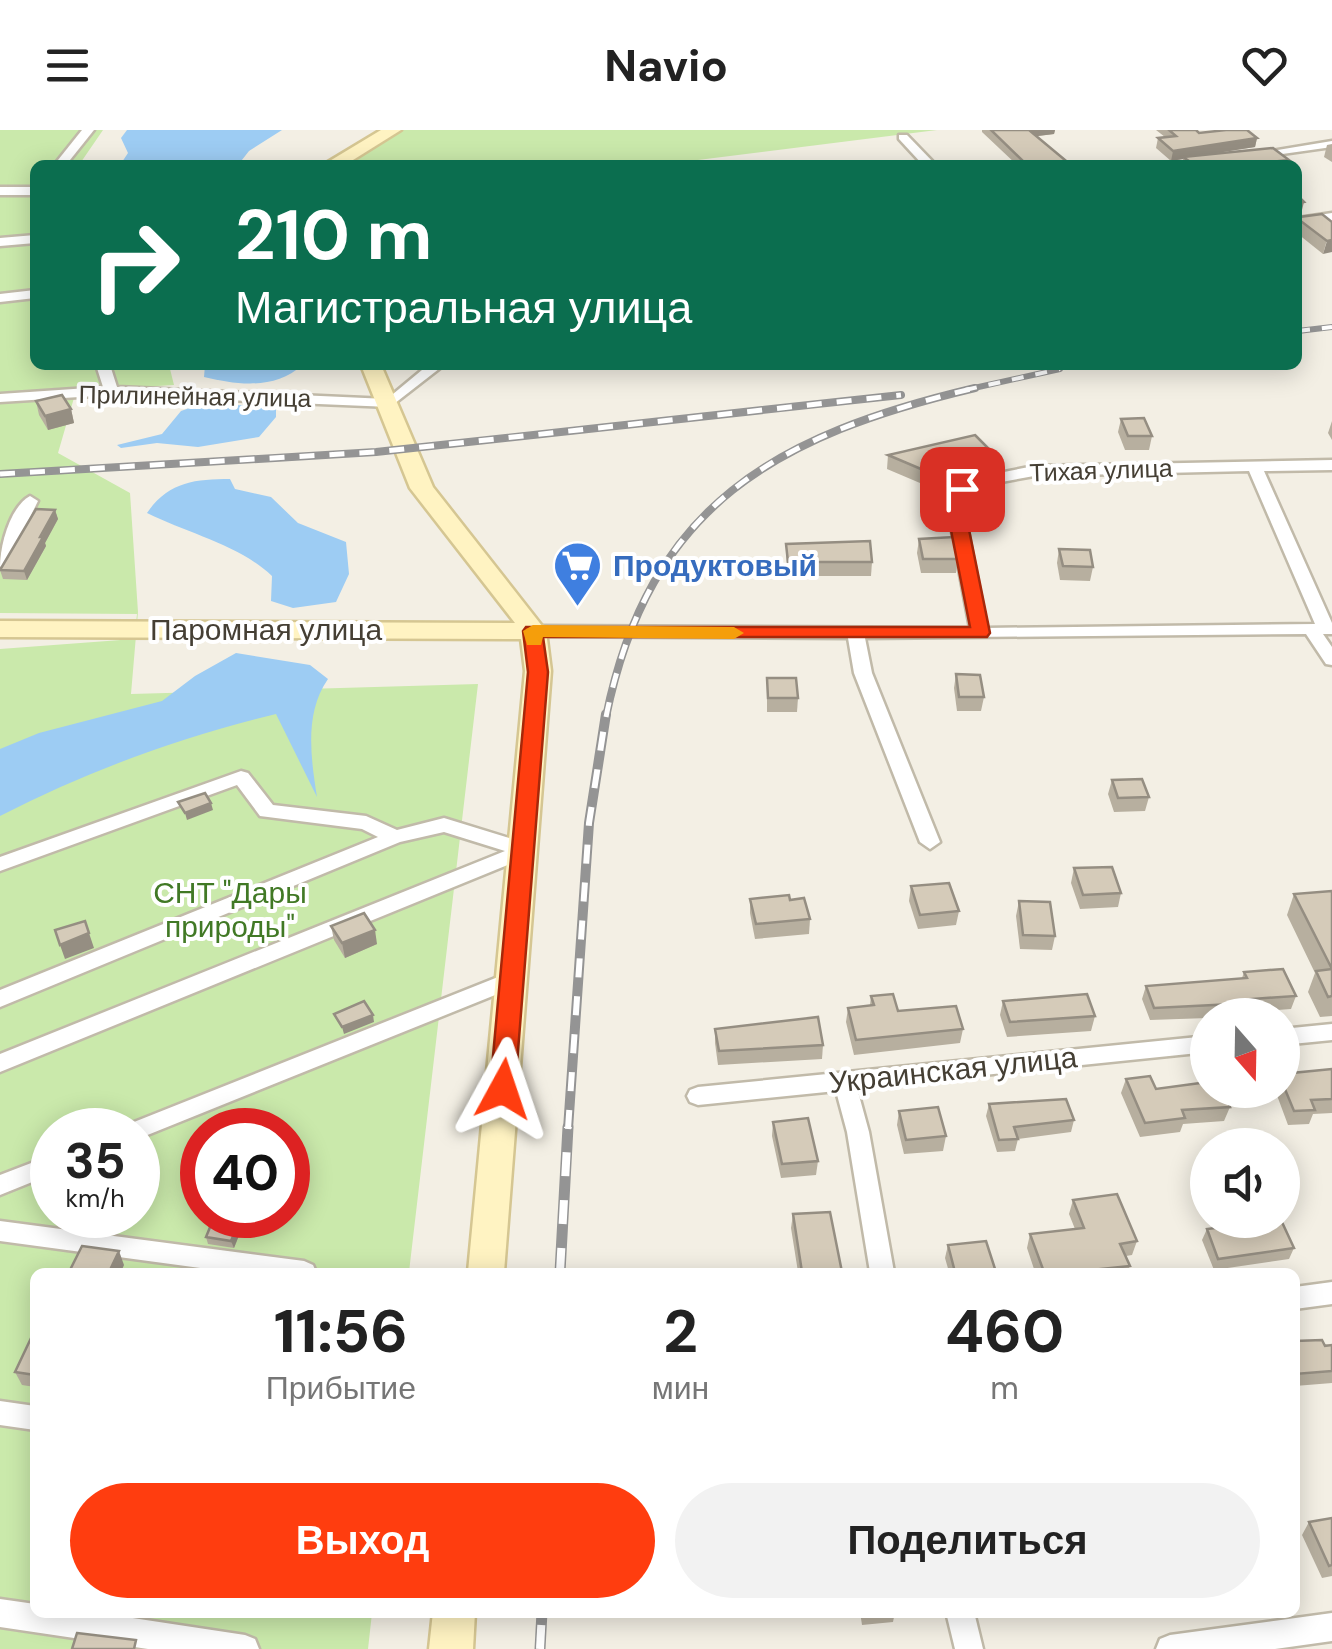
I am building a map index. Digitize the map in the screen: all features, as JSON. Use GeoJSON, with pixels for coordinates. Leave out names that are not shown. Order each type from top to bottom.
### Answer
{"type":"FeatureCollection","features":[{"type":"Feature","properties":{"kind":"street"},"geometry":{"type":"LineString","coordinates":[[64,160],[88,130]]}},
{"type":"Feature","properties":{"kind":"street"},"geometry":{"type":"LineString","coordinates":[[339,160],[393,130]]}},
{"type":"Feature","properties":{"kind":"street"},"geometry":{"type":"LineString","coordinates":[[903,137],[925,160]]}},
{"type":"Feature","properties":{"kind":"street"},"geometry":{"type":"LineString","coordinates":[[1235,157],[1332,144]]}},
{"type":"Feature","properties":{"kind":"street"},"geometry":{"type":"LineString","coordinates":[[0,191],[30,191]]}},
{"type":"Feature","properties":{"kind":"street"},"geometry":{"type":"LineString","coordinates":[[1302,221],[1332,217]]}},
{"type":"Feature","properties":{"kind":"street"},"geometry":{"type":"LineString","coordinates":[[0,242],[30,239]]}},
{"type":"Feature","properties":{"kind":"street"},"geometry":{"type":"LineString","coordinates":[[0,298],[30,295]]}},
{"type":"Feature","properties":{"kind":"street"},"geometry":{"type":"LineString","coordinates":[[105,370],[111,390]]}},
{"type":"Feature","properties":{"kind":"street"},"geometry":{"type":"LineString","coordinates":[[373,370],[422,488],[533,631],[538,672],[525,850],[486,1268]]}},
{"type":"Feature","properties":{"kind":"street"},"geometry":{"type":"LineString","coordinates":[[393,411],[433,370]]}},
{"type":"Feature","properties":{"kind":"street","name":"Прилинейная улица"},"geometry":{"type":"LineString","coordinates":[[0,398],[111,390],[393,411]]}},
{"type":"Feature","properties":{"kind":"street","name":"Тихая улица"},"geometry":{"type":"LineString","coordinates":[[980,633],[954,500],[962,489],[999,476],[1034,470],[1332,465]]}},
{"type":"Feature","properties":{"kind":"street"},"geometry":{"type":"LineString","coordinates":[[1255,466],[1323,629],[1332,660]]}},
{"type":"Feature","properties":{"kind":"street"},"geometry":{"type":"LineString","coordinates":[[0,562],[30,501]]}},
{"type":"Feature","properties":{"kind":"street","name":"Паромная улица"},"geometry":{"type":"LineString","coordinates":[[0,629],[533,631]]}},
{"type":"Feature","properties":{"kind":"street"},"geometry":{"type":"LineString","coordinates":[[533,631],[980,633],[1323,629]]}},
{"type":"Feature","properties":{"kind":"street"},"geometry":{"type":"LineString","coordinates":[[856,633],[862,673],[930,842]]}},
{"type":"Feature","properties":{"kind":"street"},"geometry":{"type":"LineString","coordinates":[[0,864],[241,777],[266,810],[366,823],[395,837]]}},
{"type":"Feature","properties":{"kind":"street"},"geometry":{"type":"LineString","coordinates":[[0,999],[395,837],[444,825],[525,850]]}},
{"type":"Feature","properties":{"kind":"street"},"geometry":{"type":"LineString","coordinates":[[0,1063],[525,850]]}},
{"type":"Feature","properties":{"kind":"street"},"geometry":{"type":"LineString","coordinates":[[160,1121],[513,979]]}},
{"type":"Feature","properties":{"kind":"street"},"geometry":{"type":"LineString","coordinates":[[1300,1035],[1332,1032]]}},
{"type":"Feature","properties":{"kind":"street","name":"Украинская улица"},"geometry":{"type":"LineString","coordinates":[[698,1096],[1190,1046]]}},
{"type":"Feature","properties":{"kind":"street"},"geometry":{"type":"LineString","coordinates":[[844,1080],[858,1132],[881,1268]]}},
{"type":"Feature","properties":{"kind":"street"},"geometry":{"type":"LineString","coordinates":[[0,1185],[30,1173]]}},
{"type":"Feature","properties":{"kind":"street"},"geometry":{"type":"LineString","coordinates":[[0,1230],[275,1268]]}},
{"type":"Feature","properties":{"kind":"street"},"geometry":{"type":"LineString","coordinates":[[1300,1297],[1332,1293]]}},
{"type":"Feature","properties":{"kind":"street"},"geometry":{"type":"LineString","coordinates":[[0,1414],[30,1417]]}},
{"type":"Feature","properties":{"kind":"street"},"geometry":{"type":"LineString","coordinates":[[0,1614],[245,1649]]}},
{"type":"Feature","properties":{"kind":"street"},"geometry":{"type":"LineString","coordinates":[[451,1649],[454,1618]]}},
{"type":"Feature","properties":{"kind":"street"},"geometry":{"type":"LineString","coordinates":[[961,1618],[969,1649]]}},
{"type":"Feature","properties":{"kind":"street"},"geometry":{"type":"LineString","coordinates":[[1170,1649],[1332,1626]]}},
{"type":"Feature","properties":{"kind":"green space","name":"СНТ \"Дары природы\""},"geometry":{"type":"Polygon","coordinates":[[[0,130],[103,130],[82,160],[30,160],[30,370],[170,370],[174,385],[76,391],[58,453],[130,493],[138,612],[131,694],[478,684],[409,1268],[30,1268],[30,1618],[371,1618],[368,1649],[0,1649],[0,649],[134,639],[137,614],[0,613],[0,130]]]}},
{"type":"Feature","properties":{"kind":"green space"},"geometry":{"type":"Polygon","coordinates":[[[402,130],[937,130],[698,160],[358,160],[402,130]]]}},
{"type":"Feature","properties":{"kind":"water"},"geometry":{"type":"Polygon","coordinates":[[[127,130],[282,130],[242,160],[123,160],[128,153],[121,138],[127,130]]]}},
{"type":"Feature","properties":{"kind":"water"},"geometry":{"type":"Polygon","coordinates":[[[205,370],[296,370],[280,379],[256,383],[204,377],[205,370]]]}},
{"type":"Feature","properties":{"kind":"water"},"geometry":{"type":"Polygon","coordinates":[[[204,403],[268,407],[276,409],[276,417],[259,437],[198,447],[117,445],[162,434],[181,411],[204,403]]]}},
{"type":"Feature","properties":{"kind":"water"},"geometry":{"type":"Polygon","coordinates":[[[230,479],[235,489],[271,497],[298,523],[346,542],[349,574],[336,602],[293,608],[271,601],[272,576],[259,565],[147,513],[164,495],[183,484],[230,479]]]}},
{"type":"Feature","properties":{"kind":"water"},"geometry":{"type":"Polygon","coordinates":[[[236,653],[310,665],[328,679],[312,721],[317,797],[276,714],[135,757],[0,816],[0,749],[39,733],[162,701],[195,676],[236,653]]]}},
{"type":"Feature","properties":{"kind":"building"},"geometry":{"type":"Polygon","coordinates":[[[991,130],[1029,130],[1065,160],[1022,160],[991,130]]]}},
{"type":"Feature","properties":{"kind":"building"},"geometry":{"type":"Polygon","coordinates":[[[1169,130],[1247,130],[1257,138],[1173,151],[1158,138],[1176,136],[1169,130]]]}},
{"type":"Feature","properties":{"kind":"building"},"geometry":{"type":"Polygon","coordinates":[[[1273,148],[1289,160],[1188,160],[1183,157],[1273,148]]]}},
{"type":"Feature","properties":{"kind":"building"},"geometry":{"type":"Polygon","coordinates":[[[1322,214],[1332,222],[1332,240],[1327,241],[1302,222],[1302,217],[1322,214]]]}},
{"type":"Feature","properties":{"kind":"building"},"geometry":{"type":"Polygon","coordinates":[[[62,395],[71,409],[45,416],[36,401],[62,395]]]}},
{"type":"Feature","properties":{"kind":"building"},"geometry":{"type":"Polygon","coordinates":[[[1144,418],[1152,436],[1128,436],[1121,419],[1144,418]]]}},
{"type":"Feature","properties":{"kind":"building"},"geometry":{"type":"Polygon","coordinates":[[[975,435],[991,451],[954,460],[946,452],[921,469],[888,455],[975,435]]]}},
{"type":"Feature","properties":{"kind":"building"},"geometry":{"type":"Polygon","coordinates":[[[36,509],[55,510],[24,571],[0,570],[36,509]]]}},
{"type":"Feature","properties":{"kind":"building"},"geometry":{"type":"Polygon","coordinates":[[[954,537],[958,559],[923,559],[919,539],[954,537]]]}},
{"type":"Feature","properties":{"kind":"building"},"geometry":{"type":"Polygon","coordinates":[[[870,541],[872,562],[788,562],[786,544],[870,541]]]}},
{"type":"Feature","properties":{"kind":"building"},"geometry":{"type":"Polygon","coordinates":[[[1059,549],[1090,550],[1093,567],[1063,566],[1059,549]]]}},
{"type":"Feature","properties":{"kind":"building"},"geometry":{"type":"Polygon","coordinates":[[[956,674],[980,675],[984,697],[959,697],[956,674]]]}},
{"type":"Feature","properties":{"kind":"building"},"geometry":{"type":"Polygon","coordinates":[[[767,678],[796,678],[798,698],[768,698],[767,678]]]}},
{"type":"Feature","properties":{"kind":"building"},"geometry":{"type":"Polygon","coordinates":[[[1142,779],[1149,797],[1118,798],[1112,780],[1142,779]]]}},
{"type":"Feature","properties":{"kind":"building"},"geometry":{"type":"Polygon","coordinates":[[[205,793],[211,803],[185,813],[178,802],[205,793]]]}},
{"type":"Feature","properties":{"kind":"building"},"geometry":{"type":"Polygon","coordinates":[[[1112,867],[1121,893],[1083,895],[1074,868],[1112,867]]]}},
{"type":"Feature","properties":{"kind":"building"},"geometry":{"type":"Polygon","coordinates":[[[949,883],[959,911],[920,915],[911,886],[949,883]]]}},
{"type":"Feature","properties":{"kind":"building"},"geometry":{"type":"Polygon","coordinates":[[[1332,891],[1332,969],[1294,894],[1332,891]]]}},
{"type":"Feature","properties":{"kind":"building"},"geometry":{"type":"Polygon","coordinates":[[[789,895],[790,900],[804,898],[810,919],[756,924],[750,899],[789,895]]]}},
{"type":"Feature","properties":{"kind":"building"},"geometry":{"type":"Polygon","coordinates":[[[1019,901],[1050,902],[1055,936],[1023,935],[1019,901]]]}},
{"type":"Feature","properties":{"kind":"building"},"geometry":{"type":"Polygon","coordinates":[[[364,913],[375,930],[342,943],[331,926],[364,913]]]}},
{"type":"Feature","properties":{"kind":"building"},"geometry":{"type":"Polygon","coordinates":[[[85,921],[89,933],[60,945],[55,930],[85,921]]]}},
{"type":"Feature","properties":{"kind":"building"},"geometry":{"type":"Polygon","coordinates":[[[1283,969],[1296,996],[1190,998],[1190,1006],[1154,1008],[1146,986],[1247,978],[1244,972],[1283,969]]]}},
{"type":"Feature","properties":{"kind":"building"},"geometry":{"type":"Polygon","coordinates":[[[1332,969],[1332,996],[1328,997],[1316,971],[1332,969]]]}},
{"type":"Feature","properties":{"kind":"building"},"geometry":{"type":"Polygon","coordinates":[[[893,994],[898,1011],[956,1006],[963,1029],[856,1040],[848,1008],[874,1005],[871,996],[893,994]]]}},
{"type":"Feature","properties":{"kind":"building"},"geometry":{"type":"Polygon","coordinates":[[[1087,994],[1095,1016],[1010,1022],[1003,1001],[1087,994]]]}},
{"type":"Feature","properties":{"kind":"building"},"geometry":{"type":"Polygon","coordinates":[[[364,1001],[373,1015],[342,1027],[334,1014],[364,1001]]]}},
{"type":"Feature","properties":{"kind":"building"},"geometry":{"type":"Polygon","coordinates":[[[818,1017],[823,1045],[719,1051],[715,1029],[818,1017]]]}},
{"type":"Feature","properties":{"kind":"building"},"geometry":{"type":"Polygon","coordinates":[[[1332,1069],[1332,1099],[1311,1100],[1315,1110],[1294,1111],[1293,1108],[1300,1108],[1300,1072],[1332,1069]]]}},
{"type":"Feature","properties":{"kind":"building"},"geometry":{"type":"Polygon","coordinates":[[[1150,1076],[1156,1089],[1190,1084],[1190,1108],[1214,1108],[1182,1110],[1185,1118],[1145,1123],[1126,1079],[1150,1076]]]}},
{"type":"Feature","properties":{"kind":"building"},"geometry":{"type":"Polygon","coordinates":[[[1066,1099],[1074,1120],[1014,1127],[1018,1139],[999,1140],[989,1104],[1066,1099]]]}},
{"type":"Feature","properties":{"kind":"building"},"geometry":{"type":"Polygon","coordinates":[[[938,1107],[946,1136],[906,1140],[899,1111],[938,1107]]]}},
{"type":"Feature","properties":{"kind":"building"},"geometry":{"type":"Polygon","coordinates":[[[808,1118],[818,1161],[782,1164],[773,1122],[808,1118]]]}},
{"type":"Feature","properties":{"kind":"building"},"geometry":{"type":"Polygon","coordinates":[[[1117,1194],[1137,1241],[1120,1244],[1130,1266],[1043,1268],[1030,1234],[1084,1228],[1073,1200],[1117,1194]]]}},
{"type":"Feature","properties":{"kind":"building"},"geometry":{"type":"Polygon","coordinates":[[[830,1212],[841,1268],[801,1268],[793,1214],[830,1212]]]}},
{"type":"Feature","properties":{"kind":"building"},"geometry":{"type":"Polygon","coordinates":[[[1210,1238],[1289,1238],[1294,1248],[1218,1259],[1210,1238]]]}},
{"type":"Feature","properties":{"kind":"building"},"geometry":{"type":"Polygon","coordinates":[[[986,1241],[995,1268],[954,1268],[948,1245],[986,1241]]]}},
{"type":"Feature","properties":{"kind":"building"},"geometry":{"type":"Polygon","coordinates":[[[82,1246],[119,1251],[111,1268],[71,1268],[82,1246]]]}},
{"type":"Feature","properties":{"kind":"building"},"geometry":{"type":"Polygon","coordinates":[[[30,1340],[30,1374],[15,1372],[30,1340]]]}},
{"type":"Feature","properties":{"kind":"building"},"geometry":{"type":"Polygon","coordinates":[[[1322,1340],[1325,1346],[1332,1345],[1332,1371],[1300,1374],[1300,1341],[1322,1340]]]}},
{"type":"Feature","properties":{"kind":"building"},"geometry":{"type":"Polygon","coordinates":[[[1332,1518],[1332,1565],[1329,1566],[1309,1522],[1332,1518]]]}},
{"type":"Feature","properties":{"kind":"building"},"geometry":{"type":"Polygon","coordinates":[[[77,1633],[136,1640],[134,1649],[72,1649],[77,1633]]]}},
{"type":"Feature","properties":{"kind":"railway"},"geometry":{"type":"LineString","coordinates":[[1302,331],[1332,327]]}},
{"type":"Feature","properties":{"kind":"railway"},"geometry":{"type":"LineString","coordinates":[[965,390],[1055,370]]}},
{"type":"Feature","properties":{"kind":"railway"},"geometry":{"type":"LineString","coordinates":[[606,717],[626,644],[654,582],[689,532],[732,490],[783,457],[840,429],[975,388]]}},
{"type":"Feature","properties":{"kind":"railway"},"geometry":{"type":"LineString","coordinates":[[0,474],[376,452],[901,395]]}},
{"type":"Feature","properties":{"kind":"railway"},"geometry":{"type":"LineString","coordinates":[[568,1129],[589,823],[606,714]]}},
{"type":"Feature","properties":{"kind":"railway"},"geometry":{"type":"LineString","coordinates":[[560,1268],[568,1127]]}},
{"type":"Feature","properties":{"kind":"railway"},"geometry":{"type":"LineString","coordinates":[[540,1649],[542,1618]]}},
{"type":"Feature","properties":{"kind":"slow traffic"},"geometry":{"type":"LineString","coordinates":[[534,641],[533,631],[734,633]]}},
{"type":"Feature","properties":{"kind":"place","name":"Продуктовый"},"geometry":{"type":"Point","coordinates":[578,608]}},
{"type":"Feature","properties":{"kind":"route"},"geometry":{"type":"LineString","coordinates":[[503,1089],[538,672],[533,631],[980,633],[954,500],[962,489]]}}]}
